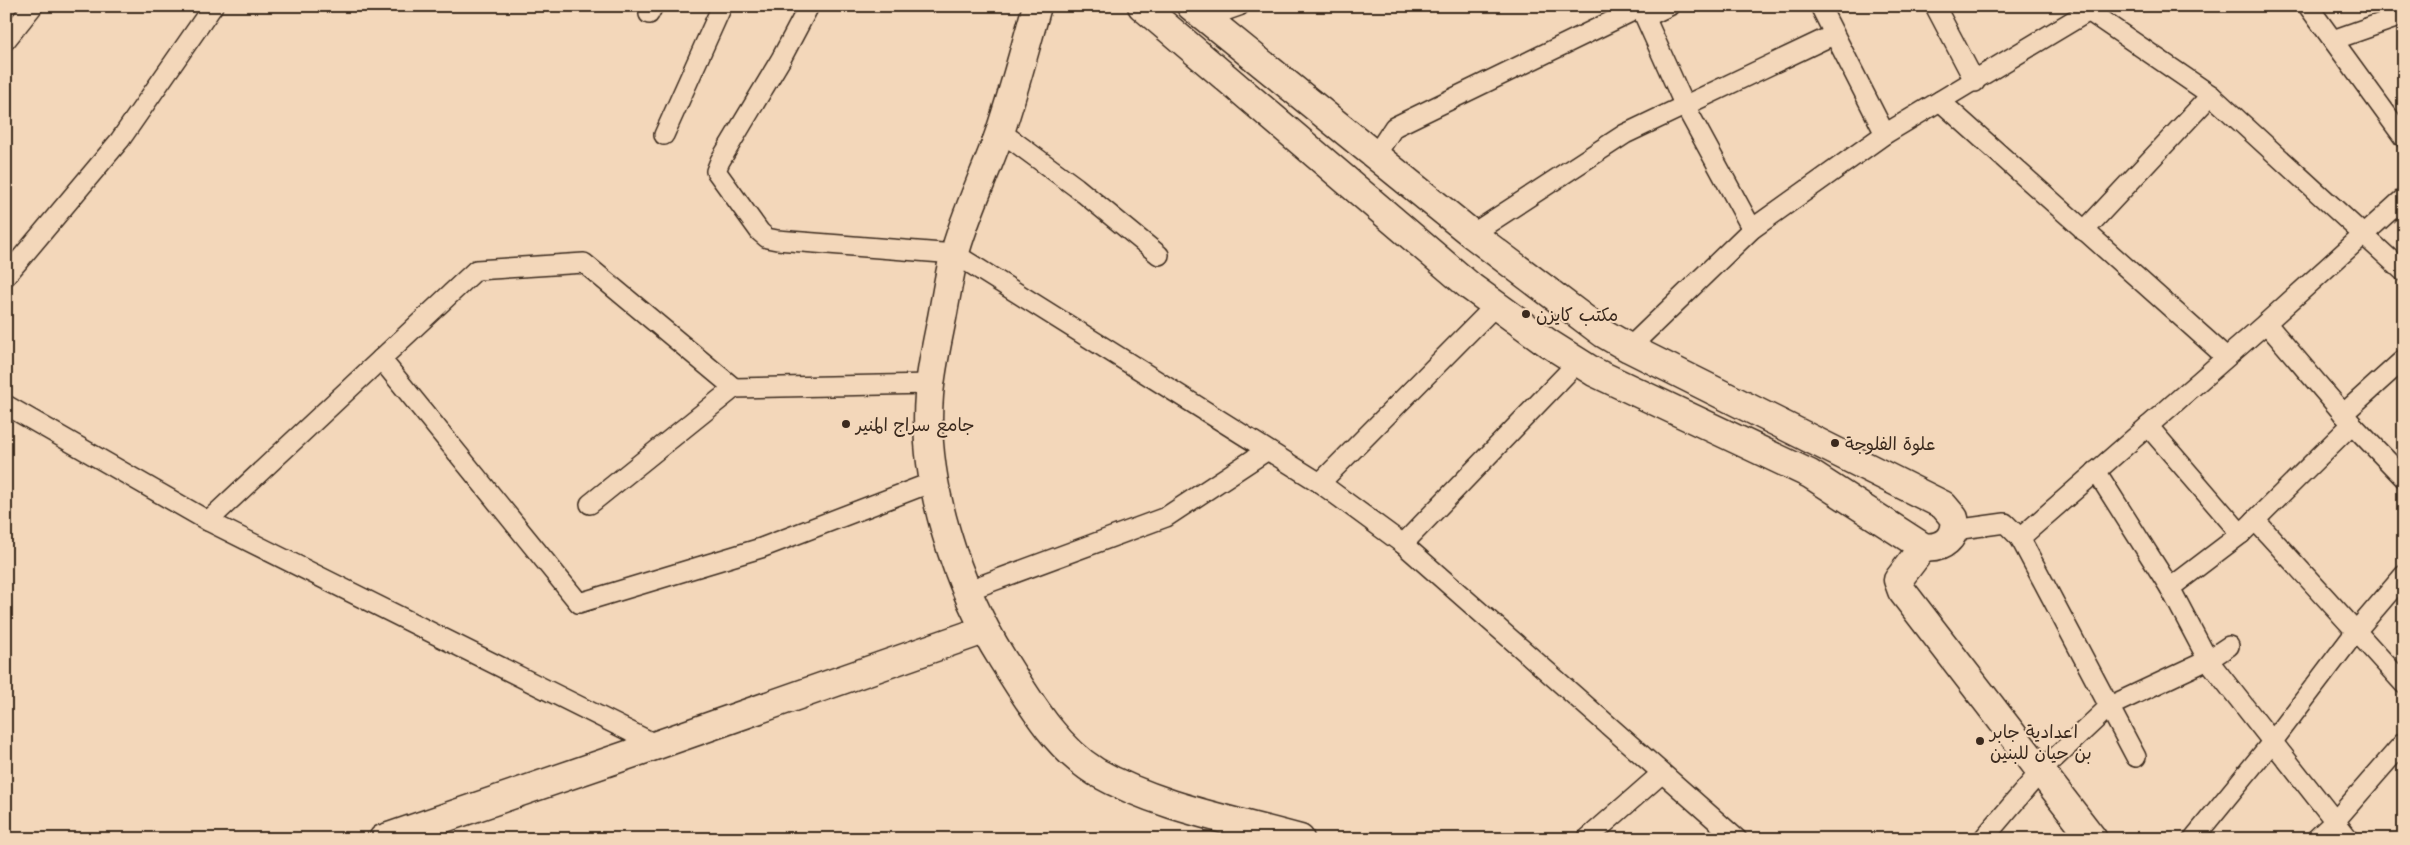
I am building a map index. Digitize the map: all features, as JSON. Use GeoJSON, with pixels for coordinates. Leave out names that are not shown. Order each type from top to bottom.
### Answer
{"type":"FeatureCollection","features":[{"type":"Feature","properties":{"kind":"street"},"geometry":{"type":"LineString","coordinates":[[9,32],[34,6]]}},
{"type":"Feature","properties":{"kind":"street"},"geometry":{"type":"LineString","coordinates":[[6,276],[120,140],[213,6]]}},
{"type":"Feature","properties":{"kind":"street"},"geometry":{"type":"LineString","coordinates":[[664,135],[722,6]]}},
{"type":"Feature","properties":{"kind":"street"},"geometry":{"type":"LineString","coordinates":[[808,6],[781,59],[720,161],[716,171],[722,182],[760,232],[767,238],[954,254],[1266,451],[1320,483],[1403,544],[1661,774],[1737,839]]}},
{"type":"Feature","properties":{"kind":"street"},"geometry":{"type":"LineString","coordinates":[[1037,6],[1000,131],[954,254],[931,384],[929,446],[942,518],[966,591],[984,630],[1024,692],[1062,744],[1093,770],[1127,788],[1193,810],[1300,839]]}},
{"type":"Feature","properties":{"kind":"street"},"geometry":{"type":"LineString","coordinates":[[1142,6],[1495,306],[1594,372],[1810,474],[1923,547],[1936,548],[1943,545],[1954,530],[2005,523],[2020,538],[2136,757]]}},
{"type":"Feature","properties":{"kind":"street"},"geometry":{"type":"LineString","coordinates":[[1198,12],[1239,6]]}},
{"type":"Feature","properties":{"kind":"street"},"geometry":{"type":"LineString","coordinates":[[1375,156],[1394,127],[1642,10],[1669,6]]}},
{"type":"Feature","properties":{"kind":"street"},"geometry":{"type":"LineString","coordinates":[[1820,6],[1833,35],[1885,134]]}},
{"type":"Feature","properties":{"kind":"street"},"geometry":{"type":"LineString","coordinates":[[1935,6],[1975,82]]}},
{"type":"Feature","properties":{"kind":"street"},"geometry":{"type":"LineString","coordinates":[[2312,8],[2404,138]]}},
{"type":"Feature","properties":{"kind":"street"},"geometry":{"type":"LineString","coordinates":[[1628,348],[1752,229],[1885,134],[1975,82],[2085,9],[2211,95],[2404,272]]}},
{"type":"Feature","properties":{"kind":"street"},"geometry":{"type":"LineString","coordinates":[[1642,10],[1684,104],[1752,229]]}},
{"type":"Feature","properties":{"kind":"street"},"geometry":{"type":"LineString","coordinates":[[1198,12],[1472,234],[1603,333],[1628,348],[1944,504],[1951,513],[1954,530]]}},
{"type":"Feature","properties":{"kind":"street"},"geometry":{"type":"LineString","coordinates":[[2333,40],[2404,15]]}},
{"type":"Feature","properties":{"kind":"street"},"geometry":{"type":"LineString","coordinates":[[1472,234],[1625,134],[1684,104],[1833,35]]}},
{"type":"Feature","properties":{"kind":"street"},"geometry":{"type":"LineString","coordinates":[[2084,231],[2211,95]]}},
{"type":"Feature","properties":{"kind":"street"},"geometry":{"type":"LineString","coordinates":[[1940,102],[2226,356]]}},
{"type":"Feature","properties":{"kind":"street"},"geometry":{"type":"LineString","coordinates":[[1000,131],[1076,186],[1159,255]]}},
{"type":"Feature","properties":{"kind":"street"},"geometry":{"type":"LineString","coordinates":[[2020,538],[2266,323],[2404,198]]}},
{"type":"Feature","properties":{"kind":"street"},"geometry":{"type":"LineString","coordinates":[[208,521],[476,270],[584,263],[734,388]]}},
{"type":"Feature","properties":{"kind":"street"},"geometry":{"type":"LineString","coordinates":[[1320,483],[1495,306]]}},
{"type":"Feature","properties":{"kind":"street"},"geometry":{"type":"LineString","coordinates":[[2266,323],[2347,419],[2404,478]]}},
{"type":"Feature","properties":{"kind":"street"},"geometry":{"type":"LineString","coordinates":[[381,359],[579,603],[761,548],[935,481]]}},
{"type":"Feature","properties":{"kind":"street"},"geometry":{"type":"LineString","coordinates":[[2170,588],[2241,534],[2404,360]]}},
{"type":"Feature","properties":{"kind":"street"},"geometry":{"type":"LineString","coordinates":[[1403,544],[1578,362]]}},
{"type":"Feature","properties":{"kind":"street"},"geometry":{"type":"LineString","coordinates":[[590,504],[734,388],[931,384]]}},
{"type":"Feature","properties":{"kind":"street"},"geometry":{"type":"LineString","coordinates":[[6,405],[208,521],[657,745]]}},
{"type":"Feature","properties":{"kind":"street"},"geometry":{"type":"LineString","coordinates":[[2148,426],[2241,534]]}},
{"type":"Feature","properties":{"kind":"street"},"geometry":{"type":"LineString","coordinates":[[966,591],[1166,517],[1266,451]]}},
{"type":"Feature","properties":{"kind":"street"},"geometry":{"type":"LineString","coordinates":[[2096,471],[2170,588],[2208,660],[2350,839]]}},
{"type":"Feature","properties":{"kind":"street"},"geometry":{"type":"LineString","coordinates":[[2255,520],[2404,684]]}},
{"type":"Feature","properties":{"kind":"street"},"geometry":{"type":"LineString","coordinates":[[1923,547],[1898,580],[1902,591],[2092,839]]}},
{"type":"Feature","properties":{"kind":"street"},"geometry":{"type":"LineString","coordinates":[[2192,839],[2273,741],[2356,630],[2404,575]]}},
{"type":"Feature","properties":{"kind":"street"},"geometry":{"type":"LineString","coordinates":[[383,839],[984,630]]}},
{"type":"Feature","properties":{"kind":"street"},"geometry":{"type":"LineString","coordinates":[[1984,839],[2040,772],[2110,706],[2208,660],[2229,646]]}},
{"type":"Feature","properties":{"kind":"street"},"geometry":{"type":"LineString","coordinates":[[2316,839],[2336,820],[2404,742]]}},
{"type":"Feature","properties":{"kind":"street"},"geometry":{"type":"LineString","coordinates":[[1586,839],[1661,774]]}},
{"type":"Feature","properties":{"kind":"place","name":"مكتب كايزن"},"geometry":{"type":"Point","coordinates":[1526,314]}},
{"type":"Feature","properties":{"kind":"place","name":"جامع سراج المنير"},"geometry":{"type":"Point","coordinates":[846,424]}},
{"type":"Feature","properties":{"kind":"place","name":"علوة الفلوجة"},"geometry":{"type":"Point","coordinates":[1835,443]}},
{"type":"Feature","properties":{"kind":"place","name":"اعدادية جابر بن حيان للبنين"},"geometry":{"type":"Point","coordinates":[1980,741]}}]}
